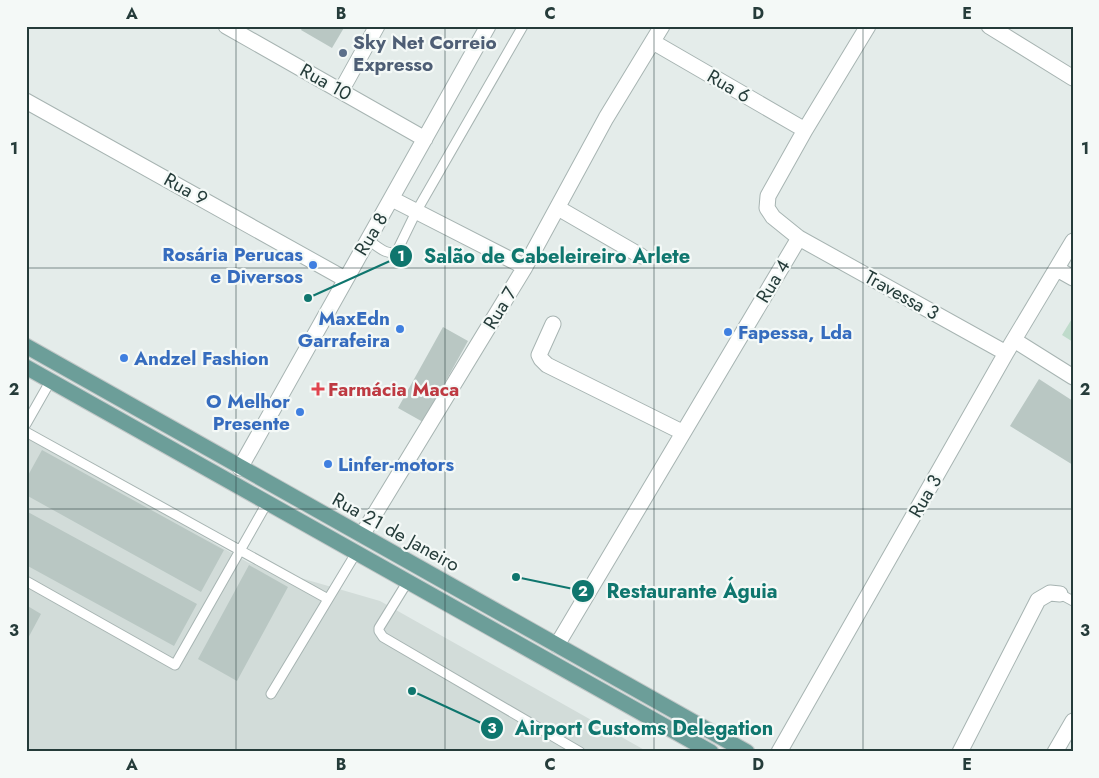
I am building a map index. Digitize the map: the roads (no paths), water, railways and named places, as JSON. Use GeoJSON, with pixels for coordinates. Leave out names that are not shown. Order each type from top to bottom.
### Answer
{"type":"FeatureCollection","features":[{"type":"Feature","properties":{"kind":"main road","name":"Rua 21 de Janeiro"},"geometry":{"type":"LineString","coordinates":[[26,346],[747,752]]}},
{"type":"Feature","properties":{"kind":"main road","name":"Rua 21 de Janeiro"},"geometry":{"type":"LineString","coordinates":[[26,367],[711,752]]}},
{"type":"Feature","properties":{"kind":"street","name":"Rua 10"},"geometry":{"type":"LineString","coordinates":[[226,26],[425,139]]}},
{"type":"Feature","properties":{"kind":"street"},"geometry":{"type":"LineString","coordinates":[[341,91],[378,26]]}},
{"type":"Feature","properties":{"kind":"street","name":"Rua 8"},"geometry":{"type":"LineString","coordinates":[[240,468],[488,26]]}},
{"type":"Feature","properties":{"kind":"street","name":"Rua 7"},"geometry":{"type":"LineString","coordinates":[[362,535],[525,267],[606,118],[662,26]]}},
{"type":"Feature","properties":{"kind":"street","name":"Rua 4"},"geometry":{"type":"LineString","coordinates":[[557,645],[798,238],[773,217],[767,208],[768,196],[868,26]]}},
{"type":"Feature","properties":{"kind":"street"},"geometry":{"type":"LineString","coordinates":[[989,26],[1073,78]]}},
{"type":"Feature","properties":{"kind":"street","name":"Rua 6"},"geometry":{"type":"LineString","coordinates":[[653,42],[806,130]]}},
{"type":"Feature","properties":{"kind":"street","name":"Rua 9"},"geometry":{"type":"LineString","coordinates":[[26,101],[345,279]]}},
{"type":"Feature","properties":{"kind":"street"},"geometry":{"type":"LineString","coordinates":[[392,199],[525,267]]}},
{"type":"Feature","properties":{"kind":"street"},"geometry":{"type":"LineString","coordinates":[[558,208],[641,256]]}},
{"type":"Feature","properties":{"kind":"street","name":"Travessa 3"},"geometry":{"type":"LineString","coordinates":[[798,238],[1073,376]]}},
{"type":"Feature","properties":{"kind":"street","name":"Rua 3"},"geometry":{"type":"LineString","coordinates":[[780,752],[1010,346],[1073,241]]}},
{"type":"Feature","properties":{"kind":"street"},"geometry":{"type":"LineString","coordinates":[[1057,268],[1073,278]]}},
{"type":"Feature","properties":{"kind":"street"},"geometry":{"type":"LineString","coordinates":[[553,324],[539,355],[548,365],[682,432]]}},
{"type":"Feature","properties":{"kind":"street"},"geometry":{"type":"LineString","coordinates":[[960,752],[1038,600],[1050,593],[1066,597]]}},
{"type":"Feature","properties":{"kind":"street"},"geometry":{"type":"LineString","coordinates":[[1055,752],[1073,721]]}},
{"type":"Feature","properties":{"kind":"lane"},"geometry":{"type":"LineString","coordinates":[[368,240],[387,253],[393,254],[397,251],[416,212],[523,26]]}},
{"type":"Feature","properties":{"kind":"lane"},"geometry":{"type":"LineString","coordinates":[[26,424],[51,380]]}},
{"type":"Feature","properties":{"kind":"lane"},"geometry":{"type":"LineString","coordinates":[[26,432],[328,599]]}},
{"type":"Feature","properties":{"kind":"lane"},"geometry":{"type":"LineString","coordinates":[[26,581],[175,665],[267,503]]}},
{"type":"Feature","properties":{"kind":"lane"},"geometry":{"type":"LineString","coordinates":[[271,694],[356,552]]}},
{"type":"Feature","properties":{"kind":"lane"},"geometry":{"type":"LineString","coordinates":[[408,581],[379,628],[383,637],[580,752]]}},
{"type":"Feature","properties":{"kind":"place","name":"Sky Net Correio Expresso"},"geometry":{"type":"Point","coordinates":[343,53]}},
{"type":"Feature","properties":{"kind":"place","name":"Rosária Perucas e Diversos"},"geometry":{"type":"Point","coordinates":[313,265]}},
{"type":"Feature","properties":{"kind":"place","name":"Salão de Cabeleireiro Arlete"},"geometry":{"type":"Point","coordinates":[308,298]}},
{"type":"Feature","properties":{"kind":"place","name":"MaxEdn Garrafeira"},"geometry":{"type":"Point","coordinates":[400,329]}},
{"type":"Feature","properties":{"kind":"place","name":"Fapessa, Lda"},"geometry":{"type":"Point","coordinates":[728,332]}},
{"type":"Feature","properties":{"kind":"place","name":"Andzel Fashion"},"geometry":{"type":"Point","coordinates":[124,358]}},
{"type":"Feature","properties":{"kind":"place","name":"Farmácia Maca"},"geometry":{"type":"Point","coordinates":[318,389]}},
{"type":"Feature","properties":{"kind":"place","name":"O Melhor Presente"},"geometry":{"type":"Point","coordinates":[300,412]}},
{"type":"Feature","properties":{"kind":"place","name":"Linfer-motors"},"geometry":{"type":"Point","coordinates":[328,464]}},
{"type":"Feature","properties":{"kind":"place","name":"Restaurante Águia"},"geometry":{"type":"Point","coordinates":[516,577]}},
{"type":"Feature","properties":{"kind":"place","name":"Airport Customs Delegation"},"geometry":{"type":"Point","coordinates":[412,691]}}]}
